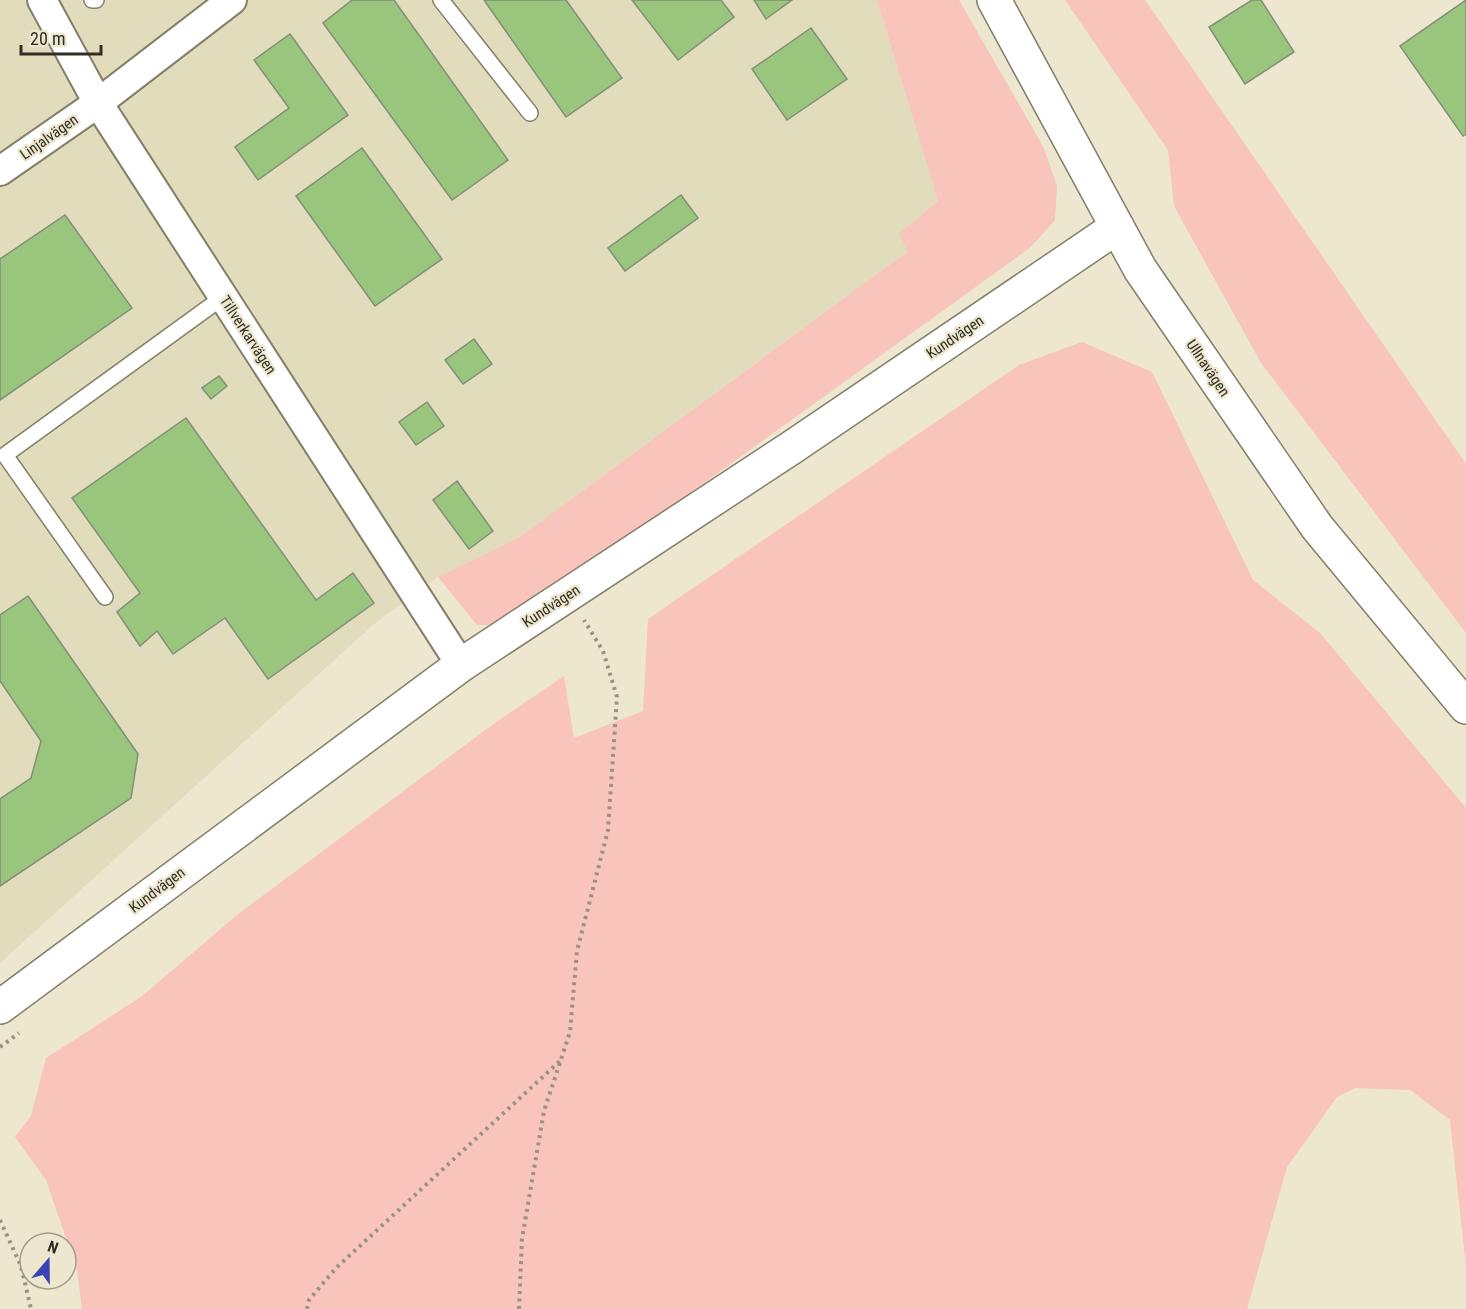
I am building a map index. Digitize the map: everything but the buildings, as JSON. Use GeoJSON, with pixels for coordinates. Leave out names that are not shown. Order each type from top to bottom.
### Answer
{"type":"FeatureCollection","features":[{"type":"Feature","properties":{"kind":"street","name":"Tillverkarvägen"},"geometry":{"type":"LineString","coordinates":[[42,0],[98,103],[461,665]]}},
{"type":"Feature","properties":{"kind":"street","name":"Linjalvägen"},"geometry":{"type":"LineString","coordinates":[[0,171],[98,103],[232,0]]}},
{"type":"Feature","properties":{"kind":"street","name":"Ullnavägen"},"geometry":{"type":"LineString","coordinates":[[994,0],[1140,269],[1317,527],[1466,707]]}},
{"type":"Feature","properties":{"kind":"street","name":"Kundvägen"},"geometry":{"type":"LineString","coordinates":[[0,1007],[461,665],[791,448],[1117,227]]}},
{"type":"Feature","properties":{"kind":"lane"},"geometry":{"type":"LineString","coordinates":[[441,0],[530,113]]}},
{"type":"Feature","properties":{"kind":"lane"},"geometry":{"type":"LineString","coordinates":[[105,597],[5,455],[223,297]]}},
{"type":"Feature","properties":{"kind":"path"},"geometry":{"type":"LineString","coordinates":[[519,1309],[522,1239],[544,1112],[570,1032],[577,951],[608,830],[617,697],[603,651],[568,595]]}},
{"type":"Feature","properties":{"kind":"path"},"geometry":{"type":"LineString","coordinates":[[0,1047],[27,1026]]}},
{"type":"Feature","properties":{"kind":"path"},"geometry":{"type":"LineString","coordinates":[[307,1309],[309,1300],[336,1268],[561,1059]]}},
{"type":"Feature","properties":{"kind":"path"},"geometry":{"type":"LineString","coordinates":[[0,1220],[21,1266],[31,1309]]}},
{"type":"Feature","properties":{"kind":"shaded area"},"geometry":{"type":"Polygon","coordinates":[[[0,0],[877,0],[938,201],[900,234],[909,250],[520,537],[438,577],[374,624],[0,963],[0,0]]]}},
{"type":"Feature","properties":{"kind":"shaded area"},"geometry":{"type":"Polygon","coordinates":[[[877,0],[959,0],[1044,148],[1057,186],[1055,220],[1031,247],[535,605],[499,625],[477,625],[438,577],[520,537],[908,251],[899,234],[938,201],[877,0]]]}},
{"type":"Feature","properties":{"kind":"shaded area"},"geometry":{"type":"Polygon","coordinates":[[[1065,0],[1145,0],[1466,464],[1466,633],[1261,363],[1174,206],[1168,150],[1065,0]]]}},
{"type":"Feature","properties":{"kind":"shaded area"},"geometry":{"type":"Polygon","coordinates":[[[1082,342],[1152,372],[1253,580],[1320,633],[1466,808],[1466,1266],[1450,1120],[1410,1090],[1355,1088],[1337,1097],[1287,1167],[1247,1309],[82,1309],[78,1278],[78,1231],[64,1231],[46,1180],[15,1137],[31,1116],[46,1058],[141,997],[237,915],[492,725],[564,676],[574,738],[643,711],[648,619],[1019,365],[1082,342]]]}}]}
